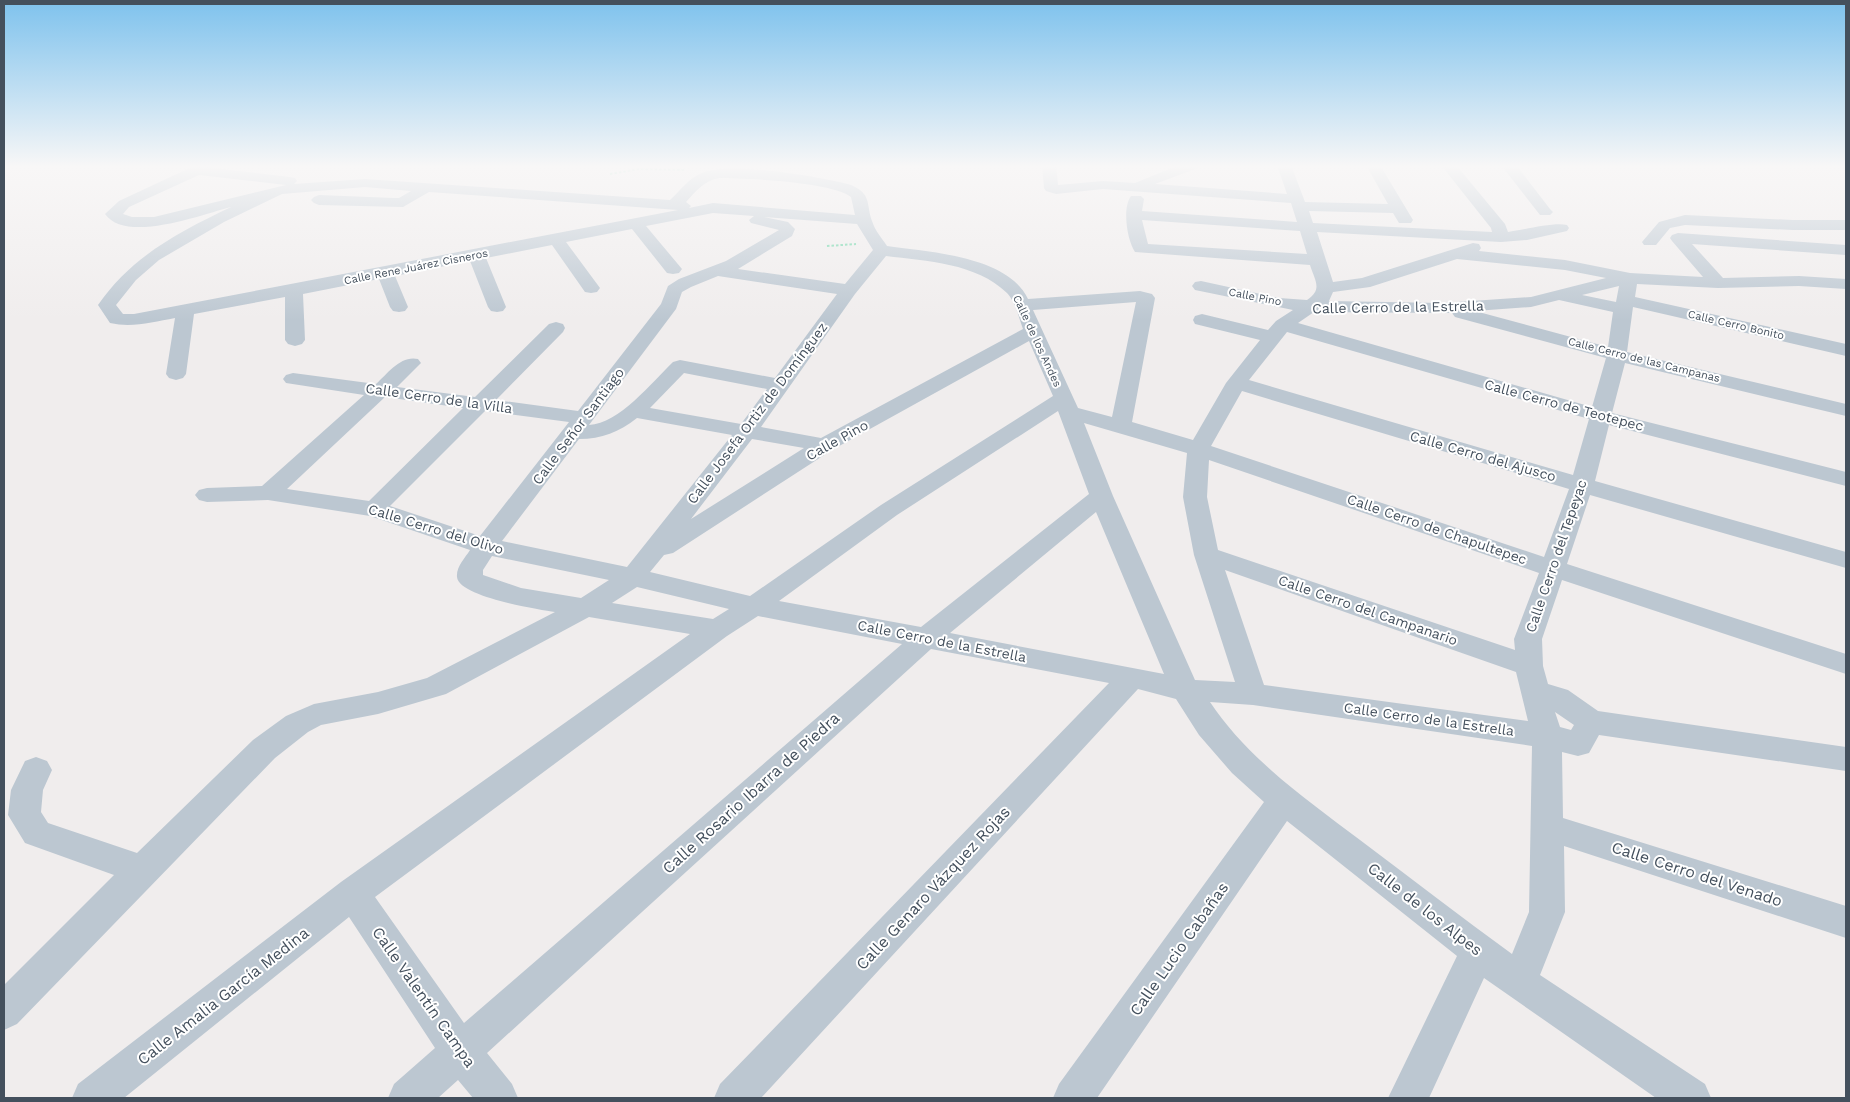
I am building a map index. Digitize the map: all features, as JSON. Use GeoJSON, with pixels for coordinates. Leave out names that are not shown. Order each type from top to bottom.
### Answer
{"type":"FeatureCollection","features":[{"type":"Feature","properties":{"kind":"street"},"geometry":{"type":"LineString","coordinates":[[116,216],[121,221],[138,223],[154,222],[174,216]]}},
{"type":"Feature","properties":{"kind":"street","name":"Calle Rene Juárez Cisneros"},"geometry":{"type":"LineString","coordinates":[[223,216],[153,256],[130,276],[107,304],[117,319],[134,320],[672,216]]}},
{"type":"Feature","properties":{"kind":"street"},"geometry":{"type":"LineString","coordinates":[[717,271],[732,265],[786,233],[787,229],[782,225],[742,216]]}},
{"type":"Feature","properties":{"kind":"street","name":"Calle Rene Juárez Cisneros"},"geometry":{"type":"LineString","coordinates":[[813,216],[864,220]]}},
{"type":"Feature","properties":{"kind":"street"},"geometry":{"type":"LineString","coordinates":[[864,216],[879,246]]}},
{"type":"Feature","properties":{"kind":"street"},"geometry":{"type":"LineString","coordinates":[[1134,216],[1141,248],[1317,260]]}},
{"type":"Feature","properties":{"kind":"street"},"geometry":{"type":"LineString","coordinates":[[1155,216],[1307,227],[1501,237],[1528,235],[1560,228]]}},
{"type":"Feature","properties":{"kind":"street"},"geometry":{"type":"LineString","coordinates":[[1303,216],[1326,283],[1323,297],[1310,306]]}},
{"type":"Feature","properties":{"kind":"street"},"geometry":{"type":"LineString","coordinates":[[1402,216],[1412,233]]}},
{"type":"Feature","properties":{"kind":"street"},"geometry":{"type":"LineString","coordinates":[[1490,216],[1499,227],[1501,237]]}},
{"type":"Feature","properties":{"kind":"street"},"geometry":{"type":"LineString","coordinates":[[1808,216],[1846,224]]}},
{"type":"Feature","properties":{"kind":"street"},"geometry":{"type":"LineString","coordinates":[[1650,242],[1659,227],[1670,221],[1793,225],[1846,224]]}},
{"type":"Feature","properties":{"kind":"street"},"geometry":{"type":"LineString","coordinates":[[636,224],[673,268]]}},
{"type":"Feature","properties":{"kind":"street"},"geometry":{"type":"LineString","coordinates":[[1326,288],[1364,283],[1458,254],[1501,237]]}},
{"type":"Feature","properties":{"kind":"street"},"geometry":{"type":"LineString","coordinates":[[1718,283],[1678,238],[1846,250]]}},
{"type":"Feature","properties":{"kind":"street"},"geometry":{"type":"LineString","coordinates":[[556,239],[591,288]]}},
{"type":"Feature","properties":{"kind":"street","name":"Calle Josefa Ortiz de Domínguez"},"geometry":{"type":"LineString","coordinates":[[640,568],[747,431],[879,246]]}},
{"type":"Feature","properties":{"kind":"street","name":"Calle de los Andes"},"geometry":{"type":"LineString","coordinates":[[879,246],[945,259],[990,272],[1016,292],[1066,405],[1101,496],[1160,635],[1186,690]]}},
{"type":"Feature","properties":{"kind":"street"},"geometry":{"type":"LineString","coordinates":[[1458,254],[1565,265],[1627,296]]}},
{"type":"Feature","properties":{"kind":"street"},"geometry":{"type":"LineString","coordinates":[[476,255],[497,307]]}},
{"type":"Feature","properties":{"kind":"street"},"geometry":{"type":"LineString","coordinates":[[717,271],[849,290]]}},
{"type":"Feature","properties":{"kind":"street","name":"Calle Señor Santiago"},"geometry":{"type":"LineString","coordinates":[[583,609],[520,597],[475,582],[470,579],[470,570],[485,546],[670,305],[674,290],[686,283],[717,271]]}},
{"type":"Feature","properties":{"kind":"street"},"geometry":{"type":"LineString","coordinates":[[385,273],[399,306]]}},
{"type":"Feature","properties":{"kind":"street","name":"Calle Cerro de la Estrella"},"geometry":{"type":"LineString","coordinates":[[1253,694],[1207,554],[1195,497],[1198,448],[1236,383],[1278,331],[1310,306],[1442,308],[1531,302],[1561,296],[1627,296],[1718,283],[1799,281],[1846,284]]}},
{"type":"Feature","properties":{"kind":"street","name":"Calle Cerro de la Estrella"},"geometry":{"type":"LineString","coordinates":[[1770,283],[1807,290],[1846,294]]}},
{"type":"Feature","properties":{"kind":"street","name":"Calle Pino"},"geometry":{"type":"LineString","coordinates":[[1200,286],[1278,303],[1310,306]]}},
{"type":"Feature","properties":{"kind":"street"},"geometry":{"type":"LineString","coordinates":[[294,290],[295,340]]}},
{"type":"Feature","properties":{"kind":"street"},"geometry":{"type":"LineString","coordinates":[[1022,304],[1140,296],[1146,298],[1122,425]]}},
{"type":"Feature","properties":{"kind":"street","name":"Calle Cerro Bonito"},"geometry":{"type":"LineString","coordinates":[[1561,296],[1627,296],[1846,350]]}},
{"type":"Feature","properties":{"kind":"street","name":"Calle Cerro del Tepeyac"},"geometry":{"type":"LineString","coordinates":[[1519,982],[1547,912],[1548,736],[1532,679],[1528,639],[1582,485],[1617,355],[1627,296]]}},
{"type":"Feature","properties":{"kind":"street","name":"Calle Cerro de las Campanas"},"geometry":{"type":"LineString","coordinates":[[1442,308],[1617,355],[1846,410]]}},
{"type":"Feature","properties":{"kind":"street"},"geometry":{"type":"LineString","coordinates":[[176,374],[185,310]]}},
{"type":"Feature","properties":{"kind":"street","name":"Calle Cerro de Teotepec"},"geometry":{"type":"LineString","coordinates":[[1202,320],[1278,331],[1846,479]]}},
{"type":"Feature","properties":{"kind":"street"},"geometry":{"type":"LineString","coordinates":[[374,509],[556,328]]}},
{"type":"Feature","properties":{"kind":"street","name":"Calle Pino"},"geometry":{"type":"LineString","coordinates":[[4,1011],[264,749],[297,724],[314,715],[378,702],[436,686],[583,609],[640,568],[824,445],[1033,331]]}},
{"type":"Feature","properties":{"kind":"street"},"geometry":{"type":"LineString","coordinates":[[268,493],[379,390],[411,363]]}},
{"type":"Feature","properties":{"kind":"street","name":"Calle Cerro de la Villa"},"geometry":{"type":"LineString","coordinates":[[293,379],[480,404],[579,425],[596,431],[608,428],[632,410],[680,366],[780,385]]}},
{"type":"Feature","properties":{"kind":"street","name":"Calle Cerro del Ajusco"},"geometry":{"type":"LineString","coordinates":[[1236,383],[1582,485],[1846,560]]}},
{"type":"Feature","properties":{"kind":"street","name":"Calle Cerro de Chapultepec"},"geometry":{"type":"LineString","coordinates":[[1066,405],[1553,569],[1846,664]]}},
{"type":"Feature","properties":{"kind":"street","name":"Calle Amalia García Medina"},"geometry":{"type":"LineString","coordinates":[[92,1098],[353,893],[717,629],[754,606],[889,510],[1066,405]]}},
{"type":"Feature","properties":{"kind":"street"},"geometry":{"type":"LineString","coordinates":[[632,410],[824,445]]}},
{"type":"Feature","properties":{"kind":"street","name":"Calle Cerro del Olivo"},"geometry":{"type":"LineString","coordinates":[[207,495],[268,493],[374,509],[485,546],[640,568]]}},
{"type":"Feature","properties":{"kind":"street","name":"Calle Rosario Ibarra de Piedra"},"geometry":{"type":"LineString","coordinates":[[408,1098],[927,638],[1101,496]]}},
{"type":"Feature","properties":{"kind":"street","name":"Calle Cerro del Campanario"},"geometry":{"type":"LineString","coordinates":[[1207,554],[1532,679]]}},
{"type":"Feature","properties":{"kind":"street","name":"Calle Cerro de la Estrella"},"geometry":{"type":"LineString","coordinates":[[640,568],[754,606],[1132,677],[1186,690],[1253,694],[1548,736],[1578,744],[1591,722]]}},
{"type":"Feature","properties":{"kind":"street"},"geometry":{"type":"LineString","coordinates":[[583,609],[717,629]]}},
{"type":"Feature","properties":{"kind":"street","name":"Calle Genaro Vázquez Rojas"},"geometry":{"type":"LineString","coordinates":[[734,1098],[1132,677]]}},
{"type":"Feature","properties":{"kind":"street"},"geometry":{"type":"LineString","coordinates":[[1532,679],[1591,722],[1846,759]]}},
{"type":"Feature","properties":{"kind":"street","name":"Calle de los Alpes"},"geometry":{"type":"LineString","coordinates":[[1186,690],[1210,726],[1238,758],[1284,800],[1519,982],[1691,1098]]}},
{"type":"Feature","properties":{"kind":"street"},"geometry":{"type":"LineString","coordinates":[[36,770],[27,790],[24,815],[37,833],[142,870]]}},
{"type":"Feature","properties":{"kind":"street","name":"Calle Lucio Cabañas"},"geometry":{"type":"LineString","coordinates":[[1073,1098],[1284,800]]}},
{"type":"Feature","properties":{"kind":"street","name":"Calle Cerro del Venado"},"geometry":{"type":"LineString","coordinates":[[1547,827],[1846,922]]}},
{"type":"Feature","properties":{"kind":"street","name":"Calle Valentín Campa"},"geometry":{"type":"LineString","coordinates":[[353,893],[460,1051],[498,1098]]}},
{"type":"Feature","properties":{"kind":"street"},"geometry":{"type":"LineString","coordinates":[[1408,1098],[1478,951]]}},
{"type":"Feature","properties":{"kind":"path"},"geometry":{"type":"LineString","coordinates":[[827,246],[879,246]]}}]}
